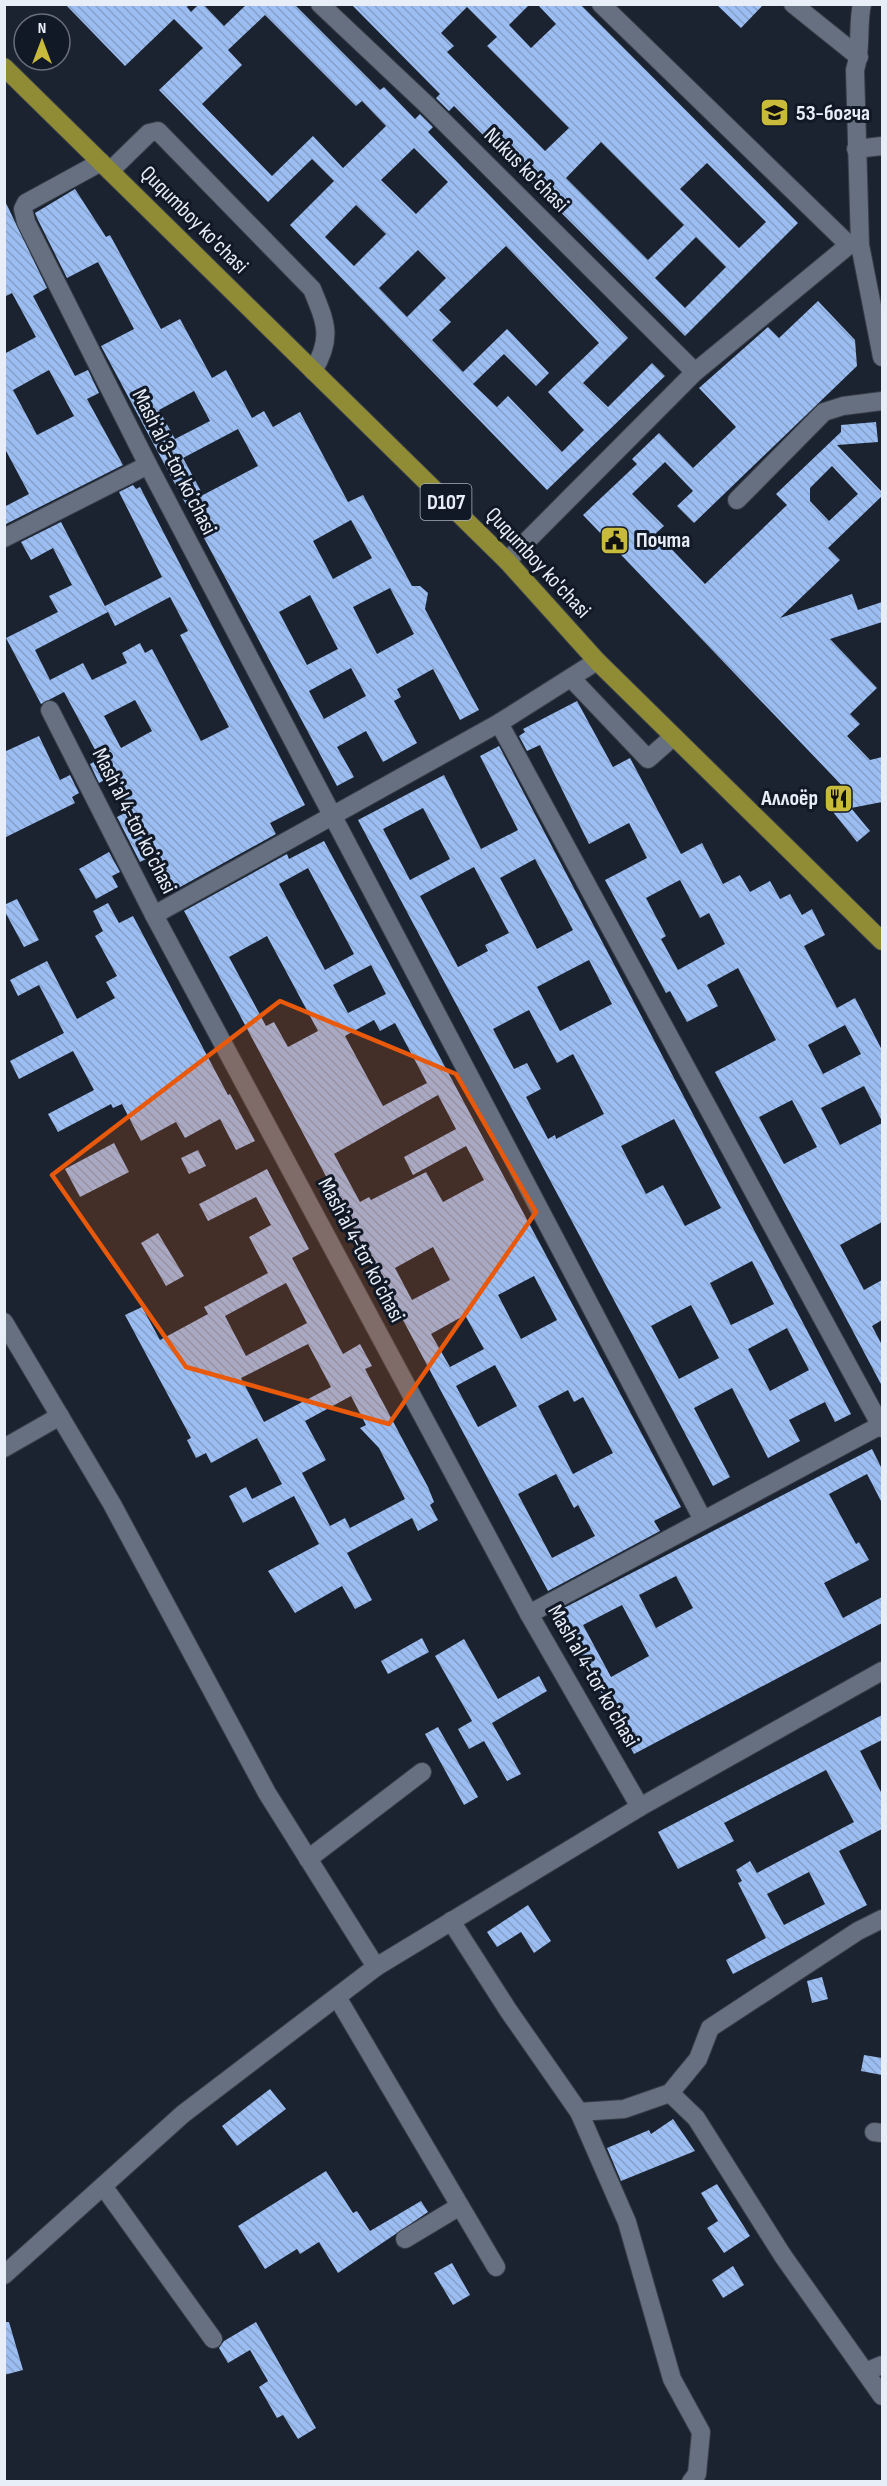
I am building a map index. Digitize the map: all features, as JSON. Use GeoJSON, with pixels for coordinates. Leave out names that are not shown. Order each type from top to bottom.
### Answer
{"type":"FeatureCollection","features":[{"type":"Feature","properties":{"kind":"main road","name":"Ququmboy ko'chasi"},"geometry":{"type":"LineString","coordinates":[[4,67],[507,561],[597,661],[882,941]]}},
{"type":"Feature","properties":{"kind":"street","name":"Nukus ko'chasi"},"geometry":{"type":"LineString","coordinates":[[320,4],[427,105],[695,372]]}},
{"type":"Feature","properties":{"kind":"street"},"geometry":{"type":"LineString","coordinates":[[601,4],[854,245]]}},
{"type":"Feature","properties":{"kind":"street"},"geometry":{"type":"LineString","coordinates":[[793,4],[859,57]]}},
{"type":"Feature","properties":{"kind":"street"},"geometry":{"type":"LineString","coordinates":[[862,4],[859,19],[859,57],[855,70],[854,245],[882,357]]}},
{"type":"Feature","properties":{"kind":"street","name":"Mashʼal 3-tor koʼchasi"},"geometry":{"type":"LineString","coordinates":[[313,371],[326,344],[325,319],[312,289],[158,131],[149,133],[106,167],[26,203],[23,214],[148,465],[703,1520]]}},
{"type":"Feature","properties":{"kind":"street"},"geometry":{"type":"LineString","coordinates":[[856,148],[882,146]]}},
{"type":"Feature","properties":{"kind":"street"},"geometry":{"type":"LineString","coordinates":[[507,561],[695,372],[854,245]]}},
{"type":"Feature","properties":{"kind":"street"},"geometry":{"type":"LineString","coordinates":[[737,500],[824,412],[843,406],[882,401]]}},
{"type":"Feature","properties":{"kind":"street"},"geometry":{"type":"LineString","coordinates":[[4,538],[148,465]]}},
{"type":"Feature","properties":{"kind":"street"},"geometry":{"type":"LineString","coordinates":[[154,915],[499,723],[597,661]]}},
{"type":"Feature","properties":{"kind":"street"},"geometry":{"type":"LineString","coordinates":[[571,678],[648,759],[673,737]]}},
{"type":"Feature","properties":{"kind":"street","name":"Mashʼal 4-tor koʼchasi"},"geometry":{"type":"LineString","coordinates":[[50,710],[154,915],[529,1614],[640,1807]]}},
{"type":"Feature","properties":{"kind":"street"},"geometry":{"type":"LineString","coordinates":[[499,723],[882,1426],[529,1614]]}},
{"type":"Feature","properties":{"kind":"street"},"geometry":{"type":"LineString","coordinates":[[4,1322],[112,1504],[267,1793],[376,1967]]}},
{"type":"Feature","properties":{"kind":"street"},"geometry":{"type":"LineString","coordinates":[[4,1448],[60,1416]]}},
{"type":"Feature","properties":{"kind":"street"},"geometry":{"type":"LineString","coordinates":[[4,2276],[183,2114],[376,1967],[640,1807],[882,1671]]}},
{"type":"Feature","properties":{"kind":"street"},"geometry":{"type":"LineString","coordinates":[[308,1859],[422,1773]]}},
{"type":"Feature","properties":{"kind":"street"},"geometry":{"type":"LineString","coordinates":[[579,2112],[624,2109],[670,2093],[698,2059],[710,2028],[858,1931],[882,1918]]}},
{"type":"Feature","properties":{"kind":"street"},"geometry":{"type":"LineString","coordinates":[[451,1921],[508,2010],[579,2112],[627,2222],[672,2379],[701,2432],[697,2474],[691,2481]]}},
{"type":"Feature","properties":{"kind":"street"},"geometry":{"type":"LineString","coordinates":[[337,1997],[496,2267]]}},
{"type":"Feature","properties":{"kind":"street"},"geometry":{"type":"LineString","coordinates":[[670,2093],[696,2118],[783,2256],[874,2368],[882,2396]]}},
{"type":"Feature","properties":{"kind":"street"},"geometry":{"type":"LineString","coordinates":[[103,2186],[213,2339]]}},
{"type":"Feature","properties":{"kind":"street"},"geometry":{"type":"LineString","coordinates":[[405,2239],[460,2206]]}},
{"type":"Feature","properties":{"kind":"highlighted area"},"geometry":{"type":"Polygon","coordinates":[[[280,1001],[456,1074],[536,1212],[389,1424],[186,1367],[52,1175],[280,1001]]]}},
{"type":"Feature","properties":{"kind":"building"},"geometry":{"type":"Polygon","coordinates":[[[65,4],[189,4],[187,7],[191,12],[199,4],[203,4],[224,26],[247,4],[294,4],[380,90],[384,87],[415,119],[420,114],[433,127],[428,132],[628,338],[583,383],[608,407],[652,363],[665,376],[547,490],[290,225],[334,181],[312,159],[268,202],[159,90],[203,48],[174,19],[125,66],[65,4]],[[265,15],[228,50],[242,65],[202,104],[272,176],[313,136],[343,168],[386,126],[362,101],[356,106],[265,15]],[[414,148],[381,180],[416,214],[448,182],[414,148]],[[356,205],[325,237],[354,266],[386,234],[356,205]],[[506,246],[439,310],[451,322],[432,340],[463,372],[507,329],[549,373],[536,386],[504,354],[473,384],[497,407],[508,396],[562,452],[584,430],[548,392],[599,343],[506,246]],[[418,250],[379,288],[407,317],[446,278],[418,250]]]}},
{"type":"Feature","properties":{"kind":"building"},"geometry":{"type":"Polygon","coordinates":[[[351,4],[530,4],[509,25],[531,48],[556,24],[537,4],[580,4],[798,223],[685,336],[454,106],[449,111],[436,98],[440,94],[351,4]],[[467,7],[441,33],[454,46],[447,52],[545,151],[569,128],[487,46],[497,37],[467,7]],[[601,142],[566,178],[648,260],[684,225],[601,142]],[[707,163],[680,189],[739,248],[766,222],[707,163]],[[696,237],[655,278],[685,308],[726,267],[696,237]]]}},
{"type":"Feature","properties":{"kind":"building"},"geometry":{"type":"Polygon","coordinates":[[[716,4],[764,4],[741,28],[716,4]]]}},
{"type":"Feature","properties":{"kind":"building"},"geometry":{"type":"Polygon","coordinates":[[[75,189],[106,237],[110,235],[161,329],[180,319],[212,378],[226,370],[252,418],[264,411],[273,427],[300,412],[348,502],[363,495],[412,586],[420,586],[428,593],[425,609],[479,710],[460,720],[433,669],[397,689],[401,697],[394,701],[417,743],[383,762],[366,731],[337,747],[354,777],[337,786],[101,346],[134,329],[98,262],[67,278],[35,213],[75,189]],[[194,391],[159,410],[175,439],[210,421],[194,391]],[[238,429],[183,458],[203,495],[258,466],[238,429]],[[351,520],[313,541],[333,579],[372,558],[351,520]],[[390,588],[353,607],[377,654],[414,634],[390,588]],[[310,595],[279,612],[307,665],[338,649],[310,595]],[[351,668],[309,691],[324,719],[366,696],[351,668]]]}},
{"type":"Feature","properties":{"kind":"building"},"geometry":{"type":"Polygon","coordinates":[[[4,199],[47,288],[33,296],[75,376],[88,370],[99,393],[87,399],[123,465],[4,525],[4,507],[29,494],[4,447],[4,354],[36,337],[12,293],[4,297],[4,199]],[[49,370],[13,390],[37,435],[74,416],[49,370]]]}},
{"type":"Feature","properties":{"kind":"building"},"geometry":{"type":"Polygon","coordinates":[[[818,301],[855,340],[857,366],[694,523],[677,506],[693,491],[665,462],[632,494],[664,526],[656,533],[705,584],[787,505],[776,494],[841,432],[841,425],[876,422],[878,442],[837,445],[882,492],[882,496],[828,548],[840,560],[780,618],[852,594],[858,610],[882,602],[882,622],[830,639],[877,688],[850,714],[860,724],[847,736],[870,760],[882,757],[882,802],[851,808],[870,831],[857,842],[833,812],[828,812],[850,794],[583,515],[637,464],[632,459],[659,433],[693,468],[736,427],[699,388],[768,327],[779,338],[818,301]],[[832,466],[810,488],[810,501],[829,521],[858,494],[832,466]]]}},
{"type":"Feature","properties":{"kind":"building"},"geometry":{"type":"Polygon","coordinates":[[[133,485],[136,489],[140,487],[305,805],[270,823],[276,834],[173,891],[154,855],[140,862],[117,817],[130,810],[112,776],[99,783],[90,764],[100,759],[64,692],[41,704],[6,638],[58,612],[49,596],[72,585],[53,548],[31,560],[21,542],[61,522],[108,612],[105,606],[162,577],[119,492],[133,485]],[[170,597],[115,626],[108,612],[35,650],[50,680],[83,663],[92,680],[127,663],[122,653],[140,643],[145,653],[152,649],[201,741],[229,727],[180,635],[188,631],[170,597]],[[135,700],[104,716],[121,748],[152,731],[135,700]]]}},
{"type":"Feature","properties":{"kind":"building"},"geometry":{"type":"Polygon","coordinates":[[[577,701],[613,767],[630,758],[681,854],[702,843],[723,884],[740,875],[750,892],[770,881],[780,899],[790,894],[802,915],[812,909],[825,935],[804,946],[837,1008],[855,998],[882,1050],[882,1121],[864,1086],[821,1108],[840,1145],[882,1123],[882,1222],[840,1245],[864,1290],[882,1280],[882,1320],[872,1326],[882,1345],[882,1386],[715,1072],[776,1040],[738,968],[707,985],[718,1006],[687,1022],[670,991],[666,993],[605,880],[647,858],[629,823],[589,844],[540,745],[527,751],[519,736],[525,732],[523,729],[577,701]],[[680,880],[646,898],[666,936],[661,939],[678,970],[725,944],[709,913],[700,918],[680,880]],[[845,1025],[808,1045],[823,1074],[861,1054],[845,1025]],[[792,1100],[759,1117],[784,1164],[817,1147],[792,1100]]]}},
{"type":"Feature","properties":{"kind":"building"},"geometry":{"type":"Polygon","coordinates":[[[39,736],[60,780],[70,775],[79,793],[72,797],[75,803],[4,838],[4,752],[39,736]]]}},
{"type":"Feature","properties":{"kind":"building"},"geometry":{"type":"Polygon","coordinates":[[[499,746],[851,1414],[835,1422],[825,1402],[789,1420],[800,1441],[768,1458],[732,1388],[694,1408],[730,1477],[713,1486],[358,820],[444,775],[481,849],[518,830],[480,756],[499,746]],[[423,808],[383,829],[410,880],[450,859],[423,808]],[[535,859],[500,878],[537,949],[573,930],[535,859]],[[474,867],[420,896],[458,967],[488,951],[485,945],[509,933],[474,867]],[[589,960],[537,987],[560,1031],[612,1004],[589,960]],[[529,1010],[493,1029],[514,1069],[527,1063],[541,1089],[526,1097],[548,1139],[555,1135],[556,1139],[604,1114],[573,1054],[557,1063],[529,1010]],[[674,1119],[621,1146],[646,1194],[663,1185],[685,1226],[721,1208],[674,1119]],[[752,1261],[710,1283],[731,1325],[774,1304],[752,1261]],[[691,1305],[651,1326],[679,1379],[719,1358],[691,1305]],[[787,1328],[748,1349],[770,1391],[809,1370],[787,1328]]]}},
{"type":"Feature","properties":{"kind":"building"},"geometry":{"type":"Polygon","coordinates":[[[324,841],[681,1507],[654,1521],[660,1531],[548,1591],[184,911],[287,854],[289,859],[324,841]],[[308,868],[279,884],[325,970],[354,954],[308,868]],[[267,936],[229,957],[266,1026],[274,1022],[288,1047],[318,1031],[267,936]],[[371,965],[333,985],[348,1013],[386,994],[371,965]],[[374,1020],[345,1036],[383,1106],[427,1083],[395,1023],[380,1031],[374,1020]],[[438,1095],[334,1154],[360,1202],[369,1197],[371,1200],[426,1172],[443,1202],[484,1180],[466,1146],[413,1175],[404,1157],[456,1129],[438,1095]],[[433,1247],[395,1268],[412,1300],[450,1280],[433,1247]],[[534,1276],[498,1295],[521,1339],[557,1320],[534,1276]],[[465,1315],[431,1334],[450,1367],[484,1349],[465,1315]],[[495,1365],[456,1386],[478,1427],[517,1406],[495,1365]],[[568,1390],[538,1406],[573,1474],[613,1453],[583,1397],[574,1402],[568,1390]],[[556,1474],[518,1494],[552,1558],[595,1536],[578,1505],[574,1508],[556,1474]]]}},
{"type":"Feature","properties":{"kind":"building"},"geometry":{"type":"Polygon","coordinates":[[[109,852],[120,872],[112,876],[118,887],[96,899],[79,869],[109,852]]]}},
{"type":"Feature","properties":{"kind":"building"},"geometry":{"type":"Polygon","coordinates":[[[17,899],[39,940],[24,947],[4,910],[4,905],[17,899]]]}},
{"type":"Feature","properties":{"kind":"building"},"geometry":{"type":"Polygon","coordinates":[[[108,903],[119,923],[133,916],[228,1095],[230,1094],[255,1141],[236,1150],[220,1119],[185,1138],[176,1122],[141,1141],[122,1104],[113,1108],[111,1104],[58,1132],[48,1114],[94,1090],[73,1051],[19,1079],[10,1061],[64,1033],[39,985],[18,996],[10,980],[47,961],[77,1019],[115,998],[106,982],[117,976],[95,936],[103,931],[93,911],[108,903]]]}},
{"type":"Feature","properties":{"kind":"building"},"geometry":{"type":"Polygon","coordinates":[[[114,1143],[129,1172],[80,1197],[65,1169],[114,1143]]]}},
{"type":"Feature","properties":{"kind":"building"},"geometry":{"type":"Polygon","coordinates":[[[198,1150],[206,1166],[189,1174],[181,1158],[198,1150]]]}},
{"type":"Feature","properties":{"kind":"building"},"geometry":{"type":"Polygon","coordinates":[[[267,1169],[309,1249],[292,1258],[343,1354],[360,1344],[372,1366],[365,1369],[434,1502],[430,1505],[438,1520],[418,1531],[412,1518],[347,1553],[372,1600],[355,1609],[342,1586],[295,1613],[268,1571],[319,1544],[294,1496],[243,1523],[229,1496],[246,1487],[252,1499],[282,1484],[257,1438],[211,1463],[206,1453],[196,1458],[187,1440],[191,1438],[125,1315],[142,1307],[160,1340],[208,1314],[204,1307],[268,1273],[249,1237],[271,1225],[256,1197],[208,1221],[199,1204],[267,1169]],[[286,1283],[225,1316],[246,1356],[307,1323],[286,1283]],[[308,1344],[241,1378],[264,1422],[331,1387],[308,1344]],[[351,1396],[305,1421],[326,1460],[302,1473],[330,1526],[345,1518],[350,1528],[405,1499],[379,1448],[360,1428],[366,1425],[351,1396]]]}},
{"type":"Feature","properties":{"kind":"building"},"geometry":{"type":"Polygon","coordinates":[[[158,1233],[184,1276],[166,1286],[141,1243],[158,1233]]]}},
{"type":"Feature","properties":{"kind":"building"},"geometry":{"type":"Polygon","coordinates":[[[872,1449],[882,1469],[882,1503],[867,1474],[829,1494],[856,1544],[859,1542],[869,1560],[824,1583],[843,1618],[882,1597],[882,1623],[634,1754],[558,1611],[872,1449]],[[676,1576],[639,1595],[656,1628],[693,1608],[676,1576]],[[622,1605],[583,1625],[611,1677],[649,1656],[622,1605]]]}},
{"type":"Feature","properties":{"kind":"building"},"geometry":{"type":"Polygon","coordinates":[[[422,1638],[429,1652],[388,1674],[381,1661],[422,1638]]]}},
{"type":"Feature","properties":{"kind":"building"},"geometry":{"type":"Polygon","coordinates":[[[464,1639],[498,1699],[539,1676],[547,1691],[492,1723],[521,1774],[507,1781],[484,1741],[469,1749],[458,1729],[472,1721],[435,1656],[464,1639]]]}},
{"type":"Feature","properties":{"kind":"building"},"geometry":{"type":"Polygon","coordinates":[[[882,1715],[882,1740],[860,1751],[882,1794],[882,1829],[839,1851],[867,1905],[733,1974],[726,1960],[766,1938],[738,1883],[742,1881],[736,1870],[750,1861],[757,1873],[854,1822],[826,1770],[724,1823],[734,1841],[678,1869],[658,1832],[882,1715]],[[809,1872],[767,1894],[784,1925],[825,1904],[809,1872]]]}},
{"type":"Feature","properties":{"kind":"building"},"geometry":{"type":"Polygon","coordinates":[[[438,1727],[478,1797],[464,1805],[425,1734],[438,1727]]]}},
{"type":"Feature","properties":{"kind":"building"},"geometry":{"type":"Polygon","coordinates":[[[528,1905],[551,1941],[534,1953],[521,1932],[497,1947],[487,1932],[528,1905]]]}},
{"type":"Feature","properties":{"kind":"building"},"geometry":{"type":"Polygon","coordinates":[[[822,1977],[828,1999],[812,2003],[807,1981],[822,1977]]]}},
{"type":"Feature","properties":{"kind":"building"},"geometry":{"type":"Polygon","coordinates":[[[864,2055],[882,2058],[882,2075],[861,2071],[864,2055]]]}},
{"type":"Feature","properties":{"kind":"building"},"geometry":{"type":"Polygon","coordinates":[[[270,2089],[286,2109],[237,2146],[222,2126],[270,2089]]]}},
{"type":"Feature","properties":{"kind":"building"},"geometry":{"type":"Polygon","coordinates":[[[673,2119],[695,2151],[621,2181],[607,2148],[649,2130],[651,2134],[673,2119]]]}},
{"type":"Feature","properties":{"kind":"building"},"geometry":{"type":"Polygon","coordinates":[[[326,2171],[353,2213],[357,2211],[370,2231],[421,2201],[428,2212],[338,2273],[319,2242],[300,2254],[297,2249],[265,2269],[238,2226],[326,2171]]]}},
{"type":"Feature","properties":{"kind":"building"},"geometry":{"type":"Polygon","coordinates":[[[717,2184],[750,2236],[724,2253],[707,2228],[718,2221],[701,2193],[717,2184]]]}},
{"type":"Feature","properties":{"kind":"building"},"geometry":{"type":"Polygon","coordinates":[[[452,2263],[470,2295],[453,2305],[434,2273],[452,2263]]]}},
{"type":"Feature","properties":{"kind":"building"},"geometry":{"type":"Polygon","coordinates":[[[733,2266],[744,2285],[723,2298],[712,2280],[733,2266]]]}},
{"type":"Feature","properties":{"kind":"building"},"geometry":{"type":"Polygon","coordinates":[[[4,2322],[9,2322],[23,2370],[4,2375],[4,2322]]]}},
{"type":"Feature","properties":{"kind":"building"},"geometry":{"type":"Polygon","coordinates":[[[256,2322],[316,2428],[298,2439],[283,2415],[277,2418],[259,2387],[268,2381],[250,2350],[228,2363],[219,2348],[224,2341],[256,2322]]]}},
{"type":"Feature","properties":{"kind":"place","name":"53-богча"},"geometry":{"type":"Point","coordinates":[775,113]}},
{"type":"Feature","properties":{"kind":"place","name":"Почта"},"geometry":{"type":"Point","coordinates":[615,540]}},
{"type":"Feature","properties":{"kind":"place","name":"Аллоёр"},"geometry":{"type":"Point","coordinates":[839,798]}}]}
